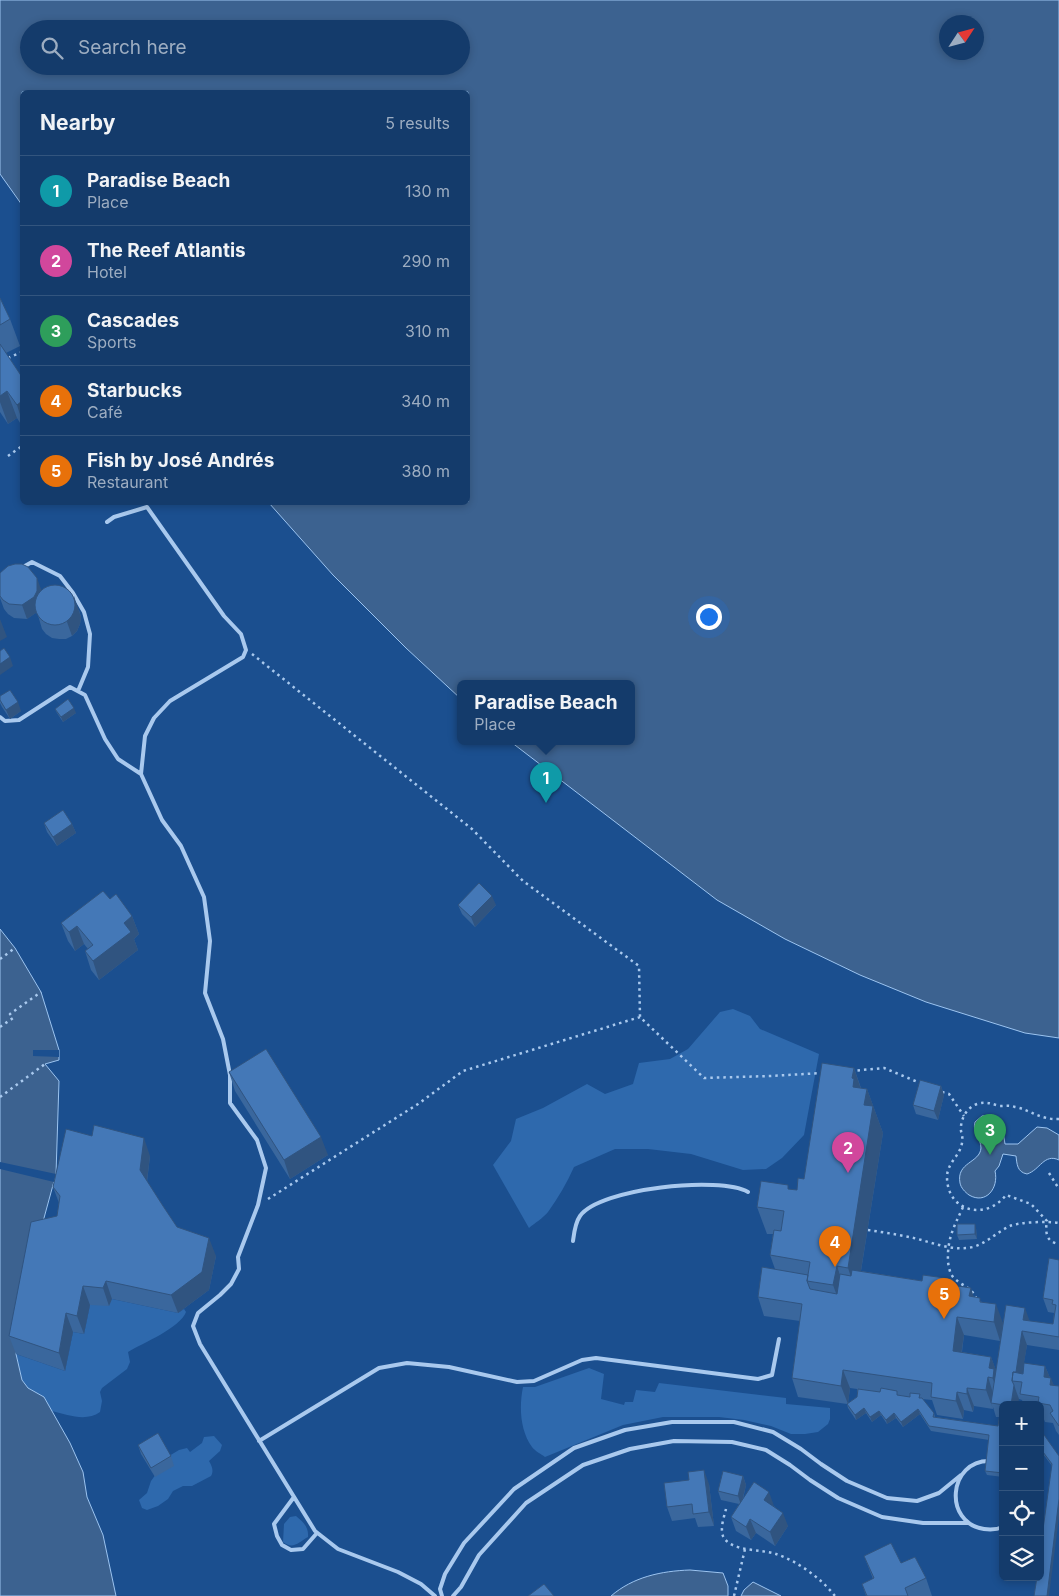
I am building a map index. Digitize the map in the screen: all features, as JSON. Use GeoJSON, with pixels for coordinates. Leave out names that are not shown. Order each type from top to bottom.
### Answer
{"type":"FeatureCollection","features":[{"type":"Feature","properties":{"kind":"lane"},"geometry":{"type":"LineString","coordinates":[[107,522],[114,517],[147,507],[224,616],[241,634],[246,650],[243,657],[170,701],[154,718],[145,736],[141,774],[162,820],[181,846],[204,897],[210,941],[205,994],[223,1039],[230,1075],[230,1103],[257,1140],[266,1168],[258,1205],[238,1257],[239,1269],[231,1284],[198,1313],[193,1326],[200,1344],[317,1533],[338,1549],[398,1572],[421,1584],[435,1596]]}},
{"type":"Feature","properties":{"kind":"lane"},"geometry":{"type":"LineString","coordinates":[[16,572],[32,562],[60,576],[84,612],[90,634],[88,667],[78,691]]}},
{"type":"Feature","properties":{"kind":"lane"},"geometry":{"type":"LineString","coordinates":[[0,717],[5,721],[19,720],[70,687],[85,695],[105,739],[118,759],[141,774]]}},
{"type":"Feature","properties":{"kind":"lane"},"geometry":{"type":"LineString","coordinates":[[573,1242],[575,1229],[581,1215],[595,1204],[624,1194],[669,1187],[707,1186],[742,1189],[748,1192]]}},
{"type":"Feature","properties":{"kind":"lane"},"geometry":{"type":"LineString","coordinates":[[259,1441],[379,1368],[407,1363],[449,1367],[517,1382],[534,1381],[582,1360],[596,1358],[758,1379],[772,1375],[779,1339]]}},
{"type":"Feature","properties":{"kind":"lane"},"geometry":{"type":"LineString","coordinates":[[442,1596],[440,1589],[445,1574],[464,1543],[514,1489],[574,1448],[625,1430],[672,1422],[734,1422],[773,1432],[847,1481],[887,1498],[917,1501],[939,1493],[970,1467],[984,1461],[997,1461]]}},
{"type":"Feature","properties":{"kind":"lane"},"geometry":{"type":"LineString","coordinates":[[453,1596],[462,1587],[479,1555],[526,1503],[583,1465],[630,1449],[674,1441],[732,1442],[766,1450],[838,1498],[882,1517],[923,1523],[969,1523]]}},
{"type":"Feature","properties":{"kind":"lane"},"geometry":{"type":"LineString","coordinates":[[962,1475],[955,1491],[960,1513],[969,1523],[979,1528],[991,1530],[999,1528]]}},
{"type":"Feature","properties":{"kind":"lane"},"geometry":{"type":"LineString","coordinates":[[294,1497],[274,1524],[282,1545],[291,1550],[303,1548],[317,1533]]}},
{"type":"Feature","properties":{"kind":"path"},"geometry":{"type":"LineString","coordinates":[[6,358],[20,353]]}},
{"type":"Feature","properties":{"kind":"path"},"geometry":{"type":"LineString","coordinates":[[8,456],[20,447]]}},
{"type":"Feature","properties":{"kind":"path"},"geometry":{"type":"LineString","coordinates":[[246,650],[472,829],[523,881],[639,966],[640,1017],[704,1078],[827,1072]]}},
{"type":"Feature","properties":{"kind":"path"},"geometry":{"type":"LineString","coordinates":[[0,959],[15,948]]}},
{"type":"Feature","properties":{"kind":"path"},"geometry":{"type":"LineString","coordinates":[[0,1027],[13,1018],[10,1014],[41,992]]}},
{"type":"Feature","properties":{"kind":"path"},"geometry":{"type":"LineString","coordinates":[[258,1205],[418,1104],[463,1071],[640,1017]]}},
{"type":"Feature","properties":{"kind":"path"},"geometry":{"type":"LineString","coordinates":[[0,1097],[45,1064]]}},
{"type":"Feature","properties":{"kind":"path"},"geometry":{"type":"LineString","coordinates":[[846,1071],[884,1068],[924,1085]]}},
{"type":"Feature","properties":{"kind":"path"},"geometry":{"type":"LineString","coordinates":[[940,1091],[949,1094],[964,1116]]}},
{"type":"Feature","properties":{"kind":"path"},"geometry":{"type":"LineString","coordinates":[[1059,1119],[1036,1116],[1016,1107],[999,1106],[990,1102],[979,1103],[971,1107],[964,1116],[961,1123],[963,1141],[958,1154],[950,1164],[946,1174],[947,1185],[951,1195],[958,1204],[963,1206],[978,1211],[990,1209],[1006,1195],[1031,1204],[1047,1221],[1047,1236],[1050,1241],[1059,1244]]}},
{"type":"Feature","properties":{"kind":"path"},"geometry":{"type":"LineString","coordinates":[[1049,1173],[1059,1189]]}},
{"type":"Feature","properties":{"kind":"path"},"geometry":{"type":"LineString","coordinates":[[963,1206],[951,1233],[948,1248],[949,1269],[955,1279],[971,1289],[977,1299],[978,1308]]}},
{"type":"Feature","properties":{"kind":"path"},"geometry":{"type":"LineString","coordinates":[[868,1230],[910,1237],[948,1248],[974,1246],[996,1236],[1011,1226],[1047,1221],[1059,1223]]}},
{"type":"Feature","properties":{"kind":"path"},"geometry":{"type":"LineString","coordinates":[[726,1509],[723,1536],[730,1543],[745,1549],[775,1553],[791,1561],[814,1576],[835,1596]]}},
{"type":"Feature","properties":{"kind":"path"},"geometry":{"type":"LineString","coordinates":[[734,1596],[745,1549]]}},
{"type":"Feature","properties":{"kind":"shaded area"},"geometry":{"type":"Polygon","coordinates":[[[0,0],[1059,0],[1059,1038],[1025,1033],[926,1002],[860,975],[785,939],[717,900],[515,745],[635,745],[635,680],[457,680],[457,695],[406,648],[333,575],[271,505],[470,505],[470,90],[20,90],[20,202],[0,174],[0,0]]]}},
{"type":"Feature","properties":{"kind":"shaded area"},"geometry":{"type":"Polygon","coordinates":[[[0,929],[15,948],[41,992],[59,1050],[59,1060],[45,1064],[59,1081],[56,1174],[38,1240],[16,1354],[22,1380],[28,1388],[44,1397],[70,1443],[83,1472],[87,1497],[103,1535],[116,1596],[0,1596],[0,929]]]}},
{"type":"Feature","properties":{"kind":"shaded area"},"geometry":{"type":"Polygon","coordinates":[[[733,1009],[750,1016],[760,1029],[819,1054],[804,1135],[782,1158],[766,1169],[743,1170],[691,1154],[648,1149],[615,1149],[574,1167],[548,1212],[529,1228],[493,1165],[511,1141],[516,1119],[543,1108],[587,1084],[605,1094],[633,1084],[639,1063],[670,1059],[688,1049],[720,1012],[733,1009]]]}},
{"type":"Feature","properties":{"kind":"shaded area"},"geometry":{"type":"Polygon","coordinates":[[[992,1115],[1002,1125],[1005,1144],[1018,1144],[1037,1127],[1047,1128],[1059,1135],[1059,1160],[1054,1158],[1046,1160],[1027,1174],[1019,1170],[1016,1156],[1003,1154],[995,1171],[996,1177],[993,1189],[986,1196],[975,1198],[962,1188],[960,1183],[961,1171],[980,1153],[981,1144],[974,1126],[975,1122],[982,1116],[992,1115]]]}},
{"type":"Feature","properties":{"kind":"shaded area"},"geometry":{"type":"Polygon","coordinates":[[[112,1299],[178,1313],[184,1309],[186,1312],[177,1324],[128,1352],[130,1362],[127,1369],[102,1388],[100,1392],[102,1401],[100,1412],[89,1417],[83,1417],[52,1411],[44,1397],[28,1388],[22,1380],[16,1354],[65,1371],[73,1332],[84,1334],[90,1305],[112,1299]]]}},
{"type":"Feature","properties":{"kind":"shaded area"},"geometry":{"type":"Polygon","coordinates":[[[589,1368],[604,1374],[601,1399],[624,1405],[625,1402],[633,1402],[636,1390],[655,1392],[659,1383],[786,1398],[786,1404],[830,1408],[830,1419],[828,1424],[818,1432],[791,1434],[771,1426],[744,1420],[719,1417],[663,1417],[623,1425],[545,1457],[532,1447],[525,1433],[521,1410],[523,1387],[535,1387],[589,1368]]]}},
{"type":"Feature","properties":{"kind":"shaded area"},"geometry":{"type":"Polygon","coordinates":[[[214,1436],[222,1445],[220,1451],[209,1461],[212,1468],[211,1476],[192,1486],[183,1486],[173,1491],[168,1499],[158,1506],[147,1510],[142,1508],[139,1500],[147,1493],[151,1481],[169,1456],[187,1448],[190,1452],[202,1443],[204,1437],[214,1436]]]}},
{"type":"Feature","properties":{"kind":"shaded area"},"geometry":{"type":"Polygon","coordinates":[[[296,1516],[306,1528],[308,1537],[296,1544],[290,1545],[283,1542],[284,1524],[290,1517],[296,1516]]]}},
{"type":"Feature","properties":{"kind":"shaded area"},"geometry":{"type":"Polygon","coordinates":[[[690,1570],[723,1573],[728,1586],[728,1596],[611,1596],[629,1584],[648,1576],[690,1570]]]}},
{"type":"Feature","properties":{"kind":"shaded area"},"geometry":{"type":"Polygon","coordinates":[[[753,1582],[781,1596],[741,1596],[744,1590],[753,1582]]]}},
{"type":"Feature","properties":{"kind":"pier"},"geometry":{"type":"Polygon","coordinates":[[[33,1050],[59,1050],[59,1057],[33,1056],[33,1050]]]}},
{"type":"Feature","properties":{"kind":"pier"},"geometry":{"type":"Polygon","coordinates":[[[0,1162],[56,1174],[54,1182],[0,1169],[0,1162]]]}},
{"type":"Feature","properties":{"kind":"building"},"geometry":{"type":"Polygon","coordinates":[[[0,298],[10,319],[0,325],[0,298]]]}},
{"type":"Feature","properties":{"kind":"building"},"geometry":{"type":"Polygon","coordinates":[[[0,344],[20,374],[20,403],[17,405],[7,391],[0,396],[0,344]]]}},
{"type":"Feature","properties":{"kind":"building"},"geometry":{"type":"Polygon","coordinates":[[[22,564],[28,567],[37,578],[37,591],[34,597],[22,605],[9,604],[0,596],[0,573],[8,566],[22,564]]]}},
{"type":"Feature","properties":{"kind":"building"},"geometry":{"type":"Polygon","coordinates":[[[59,585],[66,588],[72,594],[75,605],[74,613],[66,622],[59,625],[51,625],[44,622],[36,613],[35,601],[38,594],[47,586],[59,585]]]}},
{"type":"Feature","properties":{"kind":"building"},"geometry":{"type":"Polygon","coordinates":[[[4,648],[10,657],[0,664],[0,651],[4,648]]]}},
{"type":"Feature","properties":{"kind":"building"},"geometry":{"type":"Polygon","coordinates":[[[10,690],[18,702],[6,710],[0,700],[0,696],[10,690]]]}},
{"type":"Feature","properties":{"kind":"building"},"geometry":{"type":"Polygon","coordinates":[[[68,699],[74,708],[61,717],[55,709],[68,699]]]}},
{"type":"Feature","properties":{"kind":"building"},"geometry":{"type":"Polygon","coordinates":[[[63,810],[72,824],[53,837],[44,823],[63,810]]]}},
{"type":"Feature","properties":{"kind":"building"},"geometry":{"type":"Polygon","coordinates":[[[479,883],[492,896],[471,917],[458,905],[479,883]]]}},
{"type":"Feature","properties":{"kind":"building"},"geometry":{"type":"Polygon","coordinates":[[[103,891],[110,899],[116,894],[132,916],[124,923],[131,932],[93,961],[85,951],[93,945],[77,926],[69,932],[61,923],[103,891]]]}},
{"type":"Feature","properties":{"kind":"building"},"geometry":{"type":"Polygon","coordinates":[[[266,1049],[321,1137],[284,1160],[229,1072],[266,1049]]]}},
{"type":"Feature","properties":{"kind":"building"},"geometry":{"type":"Polygon","coordinates":[[[822,1063],[854,1068],[853,1087],[867,1089],[864,1105],[873,1106],[848,1268],[837,1266],[833,1285],[807,1281],[810,1262],[770,1255],[774,1230],[781,1231],[784,1211],[757,1207],[761,1181],[788,1185],[788,1189],[797,1190],[798,1178],[804,1179],[822,1063]]]}},
{"type":"Feature","properties":{"kind":"building"},"geometry":{"type":"Polygon","coordinates":[[[920,1080],[941,1086],[934,1111],[913,1105],[920,1080]]]}},
{"type":"Feature","properties":{"kind":"building"},"geometry":{"type":"Polygon","coordinates":[[[94,1125],[144,1138],[140,1170],[163,1206],[177,1227],[209,1238],[202,1272],[171,1295],[106,1281],[103,1288],[83,1286],[77,1316],[66,1313],[59,1353],[9,1336],[31,1222],[57,1216],[60,1196],[53,1187],[66,1129],[92,1136],[94,1125]]]}},
{"type":"Feature","properties":{"kind":"building"},"geometry":{"type":"Polygon","coordinates":[[[957,1224],[975,1224],[975,1234],[957,1235],[957,1224]]]}},
{"type":"Feature","properties":{"kind":"building"},"geometry":{"type":"Polygon","coordinates":[[[1049,1258],[1059,1260],[1059,1337],[1022,1331],[1016,1372],[1013,1372],[1012,1381],[1014,1385],[1012,1401],[999,1401],[999,1404],[991,1403],[1006,1305],[1025,1308],[1023,1320],[1053,1324],[1056,1305],[1052,1304],[1053,1300],[1043,1298],[1049,1258]]]}},
{"type":"Feature","properties":{"kind":"building"},"geometry":{"type":"Polygon","coordinates":[[[762,1267],[808,1275],[807,1281],[810,1289],[837,1294],[840,1274],[851,1276],[852,1270],[922,1281],[923,1275],[952,1279],[951,1285],[971,1288],[969,1296],[980,1298],[980,1302],[996,1304],[994,1322],[957,1317],[953,1351],[991,1357],[989,1368],[994,1369],[993,1378],[988,1377],[986,1390],[967,1388],[967,1394],[957,1392],[956,1401],[931,1397],[932,1383],[843,1370],[841,1386],[792,1378],[802,1304],[758,1297],[762,1267]]]}},
{"type":"Feature","properties":{"kind":"building"},"geometry":{"type":"Polygon","coordinates":[[[1024,1363],[1045,1366],[1044,1377],[1051,1378],[1050,1385],[1059,1386],[1059,1426],[1050,1413],[1053,1411],[1050,1405],[1044,1404],[1044,1401],[1038,1401],[1039,1397],[1020,1394],[1022,1382],[1012,1381],[1013,1372],[1023,1374],[1024,1363]]]}},
{"type":"Feature","properties":{"kind":"building"},"geometry":{"type":"Polygon","coordinates":[[[881,1388],[897,1391],[897,1395],[910,1397],[910,1393],[920,1394],[919,1398],[922,1398],[934,1413],[933,1417],[998,1426],[999,1420],[999,1473],[985,1471],[989,1435],[929,1426],[918,1409],[901,1422],[894,1413],[886,1420],[879,1411],[870,1417],[864,1408],[855,1415],[847,1404],[857,1397],[858,1389],[880,1392],[881,1388]]]}},
{"type":"Feature","properties":{"kind":"building"},"geometry":{"type":"Polygon","coordinates":[[[158,1433],[171,1456],[151,1468],[138,1445],[158,1433]]]}},
{"type":"Feature","properties":{"kind":"building"},"geometry":{"type":"Polygon","coordinates":[[[1044,1435],[1059,1456],[1059,1499],[1047,1596],[1034,1596],[1036,1581],[1044,1581],[1044,1522],[1052,1464],[1044,1453],[1044,1435]]]}},
{"type":"Feature","properties":{"kind":"building"},"geometry":{"type":"Polygon","coordinates":[[[704,1470],[709,1512],[693,1514],[692,1504],[667,1507],[664,1483],[689,1480],[688,1472],[704,1470]]]}},
{"type":"Feature","properties":{"kind":"building"},"geometry":{"type":"Polygon","coordinates":[[[723,1471],[743,1476],[738,1496],[718,1491],[723,1471]]]}},
{"type":"Feature","properties":{"kind":"building"},"geometry":{"type":"Polygon","coordinates":[[[754,1482],[769,1492],[764,1500],[783,1513],[770,1532],[750,1519],[746,1527],[731,1517],[754,1482]]]}},
{"type":"Feature","properties":{"kind":"building"},"geometry":{"type":"Polygon","coordinates":[[[891,1543],[901,1563],[915,1557],[926,1578],[905,1588],[908,1596],[867,1596],[862,1584],[874,1578],[864,1556],[891,1543]]]}},
{"type":"Feature","properties":{"kind":"building"},"geometry":{"type":"Polygon","coordinates":[[[544,1584],[554,1596],[528,1596],[544,1584]]]}},
{"type":"Feature","properties":{"kind":"place","name":"Paradise Beach"},"geometry":{"type":"Point","coordinates":[546,803]}},
{"type":"Feature","properties":{"kind":"place","name":"Cascades"},"geometry":{"type":"Point","coordinates":[990,1155]}},
{"type":"Feature","properties":{"kind":"place","name":"The Reef Atlantis"},"geometry":{"type":"Point","coordinates":[848,1173]}},
{"type":"Feature","properties":{"kind":"place","name":"Starbucks"},"geometry":{"type":"Point","coordinates":[835,1267]}},
{"type":"Feature","properties":{"kind":"place","name":"Fish by José Andrés"},"geometry":{"type":"Point","coordinates":[944,1319]}}]}
